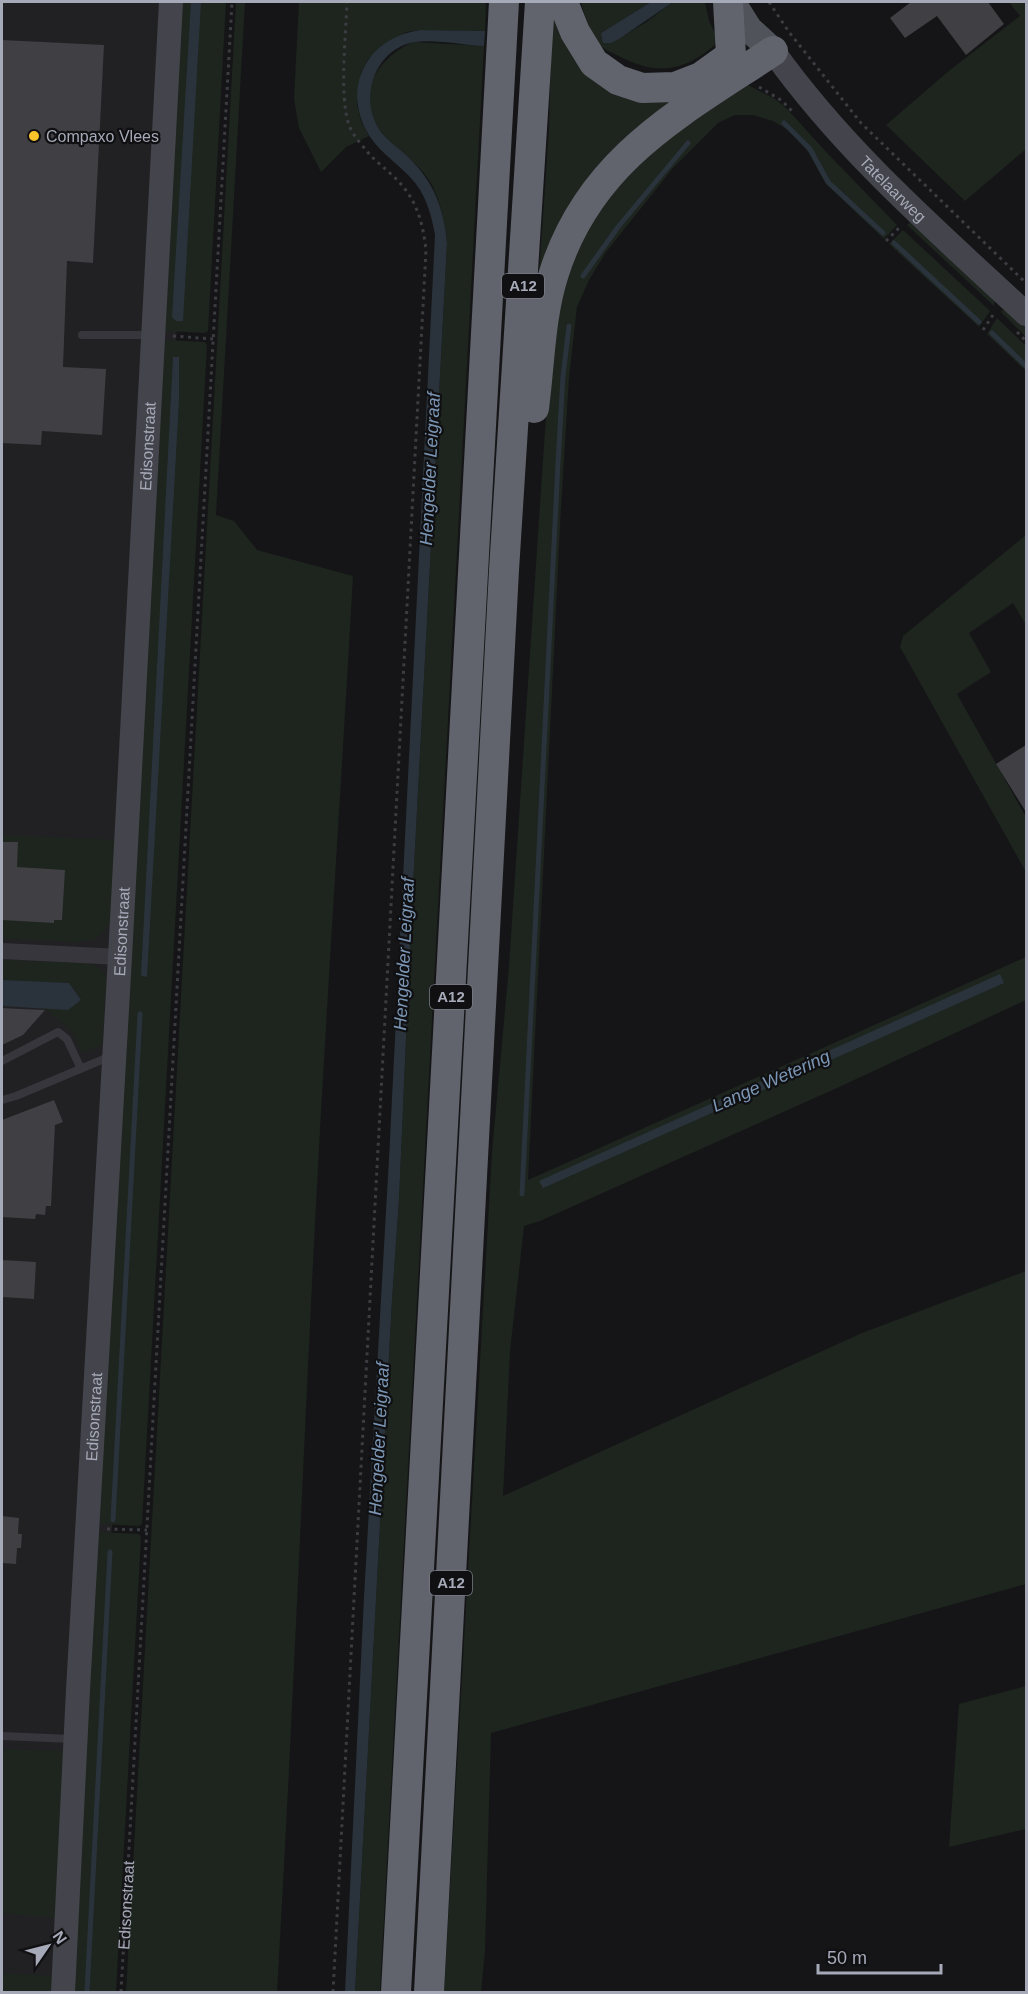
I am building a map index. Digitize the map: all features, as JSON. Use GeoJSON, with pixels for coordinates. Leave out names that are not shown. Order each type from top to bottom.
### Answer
{"type":"FeatureCollection","features":[{"type":"Feature","properties":{"kind":"highway","name":"A12"},"geometry":{"type":"LineString","coordinates":[[396,1992],[504,2]]}},
{"type":"Feature","properties":{"kind":"highway","name":"A12"},"geometry":{"type":"LineString","coordinates":[[429,1992],[504,570],[540,2]]}},
{"type":"Feature","properties":{"kind":"highway"},"geometry":{"type":"LineString","coordinates":[[563,2],[575,32],[594,63],[618,80],[642,88],[675,87],[701,77],[737,52],[781,42]]}},
{"type":"Feature","properties":{"kind":"highway"},"geometry":{"type":"LineString","coordinates":[[730,2],[731,55]]}},
{"type":"Feature","properties":{"kind":"highway","name":"A12"},"geometry":{"type":"LineString","coordinates":[[504,570],[534,406],[544,317],[554,274],[571,232],[587,205],[623,158],[658,128],[781,42]]}},
{"type":"Feature","properties":{"kind":"main road"},"geometry":{"type":"LineString","coordinates":[[730,2],[749,29],[781,42]]}},
{"type":"Feature","properties":{"kind":"main road"},"geometry":{"type":"LineString","coordinates":[[750,2],[762,21],[781,42]]}},
{"type":"Feature","properties":{"kind":"street","name":"Edisonstraat"},"geometry":{"type":"LineString","coordinates":[[63,1992],[171,2]]}},
{"type":"Feature","properties":{"kind":"street","name":"Tatelaarweg"},"geometry":{"type":"LineString","coordinates":[[781,42],[842,137],[1026,314]]}},
{"type":"Feature","properties":{"kind":"street"},"geometry":{"type":"LineString","coordinates":[[2,951],[120,957]]}},
{"type":"Feature","properties":{"kind":"lane"},"geometry":{"type":"LineString","coordinates":[[82,335],[153,334]]}},
{"type":"Feature","properties":{"kind":"lane"},"geometry":{"type":"LineString","coordinates":[[2,1061],[58,1032],[67,1039],[81,1069]]}},
{"type":"Feature","properties":{"kind":"lane"},"geometry":{"type":"LineString","coordinates":[[2,1100],[114,1054]]}},
{"type":"Feature","properties":{"kind":"lane"},"geometry":{"type":"LineString","coordinates":[[2,1736],[76,1739]]}},
{"type":"Feature","properties":{"kind":"path","name":"Edisonstraat"},"geometry":{"type":"LineString","coordinates":[[121,1992],[232,2]]}},
{"type":"Feature","properties":{"kind":"path"},"geometry":{"type":"LineString","coordinates":[[333,1992],[426,250],[423,225],[418,210],[401,185],[358,141],[349,126],[344,104],[347,2]]}},
{"type":"Feature","properties":{"kind":"path"},"geometry":{"type":"LineString","coordinates":[[769,2],[781,42]]}},
{"type":"Feature","properties":{"kind":"path","name":"Tatelaarweg"},"geometry":{"type":"LineString","coordinates":[[781,42],[1026,283]]}},
{"type":"Feature","properties":{"kind":"path"},"geometry":{"type":"LineString","coordinates":[[153,334],[213,339]]}},
{"type":"Feature","properties":{"kind":"path"},"geometry":{"type":"LineString","coordinates":[[87,1528],[147,1530]]}},
{"type":"Feature","properties":{"kind":"shaded area"},"geometry":{"type":"Polygon","coordinates":[[[2,2],[198,2],[175,357],[87,1992],[2,1992],[2,2]]]}},
{"type":"Feature","properties":{"kind":"shaded area"},"geometry":{"type":"Polygon","coordinates":[[[180,2],[226,2],[208,331],[205,333],[165,331],[180,2]]]}},
{"type":"Feature","properties":{"kind":"shaded area"},"geometry":{"type":"Polygon","coordinates":[[[236,2],[245,2],[216,515],[234,521],[257,550],[353,576],[319,1142],[277,1992],[126,1992],[236,2]]]}},
{"type":"Feature","properties":{"kind":"shaded area"},"geometry":{"type":"Polygon","coordinates":[[[299,2],[486,2],[485,31],[420,30],[406,32],[369,58],[361,72],[357,105],[361,121],[369,136],[346,147],[321,172],[299,128],[294,99],[299,2]]]}},
{"type":"Feature","properties":{"kind":"shaded area"},"geometry":{"type":"Polygon","coordinates":[[[552,2],[588,65],[685,91],[655,121],[537,303],[549,130],[552,2]]]}},
{"type":"Feature","properties":{"kind":"shaded area"},"geometry":{"type":"Polygon","coordinates":[[[581,2],[651,2],[601,33],[611,43],[645,23],[673,2],[705,2],[709,21],[719,41],[695,59],[684,64],[672,68],[647,67],[633,63],[598,44],[581,2]]]}},
{"type":"Feature","properties":{"kind":"shaded area"},"geometry":{"type":"Polygon","coordinates":[[[1009,2],[1026,2],[1026,149],[965,201],[886,125],[950,70],[1020,16],[1009,2]]]}},
{"type":"Feature","properties":{"kind":"shaded area"},"geometry":{"type":"Polygon","coordinates":[[[413,42],[484,46],[380,1992],[355,1992],[399,1199],[411,923],[447,243],[442,213],[432,185],[423,172],[387,138],[376,124],[370,110],[369,97],[378,71],[399,50],[413,42]]]}},
{"type":"Feature","properties":{"kind":"shaded area"},"geometry":{"type":"Polygon","coordinates":[[[748,85],[775,99],[788,110],[897,225],[884,239],[826,184],[808,152],[790,131],[773,121],[753,115],[735,115],[718,123],[673,168],[606,252],[589,280],[577,307],[569,378],[561,507],[528,1180],[1026,957],[1026,1000],[837,1088],[540,1221],[524,1226],[510,1351],[503,1496],[862,1333],[1026,1271],[1026,1584],[491,1733],[485,1950],[481,1992],[444,1992],[492,1152],[509,966],[548,386],[560,296],[579,243],[613,191],[670,133],[748,85]]]}},
{"type":"Feature","properties":{"kind":"shaded area"},"geometry":{"type":"Polygon","coordinates":[[[910,222],[995,298],[994,306],[907,225],[910,222]]]}},
{"type":"Feature","properties":{"kind":"shaded area"},"geometry":{"type":"Polygon","coordinates":[[[903,230],[990,311],[979,327],[889,244],[903,230]]]}},
{"type":"Feature","properties":{"kind":"shaded area"},"geometry":{"type":"Polygon","coordinates":[[[1009,310],[1026,326],[1026,337],[1001,312],[1009,310]]]}},
{"type":"Feature","properties":{"kind":"shaded area"},"geometry":{"type":"Polygon","coordinates":[[[997,318],[1026,346],[1026,371],[987,334],[997,318]]]}},
{"type":"Feature","properties":{"kind":"shaded area"},"geometry":{"type":"Polygon","coordinates":[[[165,340],[205,342],[207,345],[142,1524],[139,1526],[101,1524],[99,1520],[165,340]]]}},
{"type":"Feature","properties":{"kind":"shaded area"},"geometry":{"type":"Polygon","coordinates":[[[1026,535],[1026,625],[1013,603],[969,633],[991,672],[957,694],[1026,817],[1026,872],[900,647],[903,636],[1026,535]]]}},
{"type":"Feature","properties":{"kind":"shaded area"},"geometry":{"type":"Polygon","coordinates":[[[2,835],[117,840],[114,920],[94,940],[76,942],[2,938],[2,835]]]}},
{"type":"Feature","properties":{"kind":"shaded area"},"geometry":{"type":"Polygon","coordinates":[[[2,960],[87,963],[101,969],[106,978],[102,1045],[82,1053],[73,1032],[44,1008],[68,1010],[81,999],[69,983],[2,980],[2,960]]]}},
{"type":"Feature","properties":{"kind":"shaded area"},"geometry":{"type":"Polygon","coordinates":[[[100,1532],[139,1534],[141,1537],[116,1992],[73,1992],[98,1536],[100,1532]]]}},
{"type":"Feature","properties":{"kind":"shaded area"},"geometry":{"type":"Polygon","coordinates":[[[1026,1686],[1026,1829],[949,1847],[959,1704],[1026,1686]]]}},
{"type":"Feature","properties":{"kind":"shaded area"},"geometry":{"type":"Polygon","coordinates":[[[2,1749],[65,1751],[56,1918],[2,1913],[2,1749]]]}},
{"type":"Feature","properties":{"kind":"shaded area"},"geometry":{"type":"Polygon","coordinates":[[[2,1973],[54,1976],[53,1992],[2,1992],[2,1973]]]}},
{"type":"Feature","properties":{"kind":"water"},"geometry":{"type":"Polygon","coordinates":[[[191,2],[201,2],[183,321],[176,321],[172,317],[191,2]]]}},
{"type":"Feature","properties":{"kind":"water"},"geometry":{"type":"Polygon","coordinates":[[[651,2],[673,2],[619,39],[611,43],[603,43],[601,33],[651,2]]]}},
{"type":"Feature","properties":{"kind":"water","name":"Hengelder Leigraaf"},"geometry":{"type":"Polygon","coordinates":[[[420,30],[485,31],[484,46],[432,41],[401,46],[381,64],[374,76],[370,103],[379,129],[418,167],[431,186],[440,207],[447,243],[411,923],[399,1199],[355,1992],[345,1992],[435,235],[423,195],[408,175],[372,140],[361,119],[357,96],[361,73],[372,55],[390,40],[420,30]]]}},
{"type":"Feature","properties":{"kind":"water"},"geometry":{"type":"Polygon","coordinates":[[[173,357],[179,357],[179,400],[147,977],[141,976],[173,357]]]}},
{"type":"Feature","properties":{"kind":"water","name":"Lange Wetering"},"geometry":{"type":"Polygon","coordinates":[[[1000,974],[1004,983],[543,1188],[539,1181],[1000,974]]]}},
{"type":"Feature","properties":{"kind":"water"},"geometry":{"type":"Polygon","coordinates":[[[2,980],[69,983],[81,1000],[68,1010],[2,1006],[2,980]]]}},
{"type":"Feature","properties":{"kind":"building"},"geometry":{"type":"Polygon","coordinates":[[[911,2],[988,2],[1004,24],[966,55],[937,16],[905,38],[890,18],[911,2]]]}},
{"type":"Feature","properties":{"kind":"building"},"geometry":{"type":"Polygon","coordinates":[[[2,40],[104,45],[93,263],[67,261],[63,367],[106,369],[102,435],[42,431],[41,445],[2,443],[2,40]]]}},
{"type":"Feature","properties":{"kind":"building"},"geometry":{"type":"Polygon","coordinates":[[[1026,745],[1026,812],[996,764],[1026,745]]]}},
{"type":"Feature","properties":{"kind":"building"},"geometry":{"type":"Polygon","coordinates":[[[2,842],[18,842],[17,867],[65,870],[62,920],[54,920],[54,923],[2,920],[2,842]]]}},
{"type":"Feature","properties":{"kind":"building"},"geometry":{"type":"Polygon","coordinates":[[[2,1008],[45,1010],[23,1035],[2,1045],[2,1008]]]}},
{"type":"Feature","properties":{"kind":"building"},"geometry":{"type":"Polygon","coordinates":[[[54,1100],[63,1122],[55,1125],[51,1206],[46,1206],[45,1215],[36,1214],[35,1219],[2,1217],[2,1120],[54,1100]]]}},
{"type":"Feature","properties":{"kind":"building"},"geometry":{"type":"Polygon","coordinates":[[[2,1260],[36,1262],[34,1299],[2,1297],[2,1260]]]}},
{"type":"Feature","properties":{"kind":"building"},"geometry":{"type":"Polygon","coordinates":[[[2,1516],[19,1518],[18,1534],[22,1534],[21,1548],[17,1548],[16,1564],[2,1563],[2,1516]]]}},
{"type":"Feature","properties":{"kind":"waterway"},"geometry":{"type":"LineString","coordinates":[[784,123],[810,149],[828,182],[883,233]]}},
{"type":"Feature","properties":{"kind":"waterway"},"geometry":{"type":"LineString","coordinates":[[583,276],[618,227],[688,143]]}},
{"type":"Feature","properties":{"kind":"waterway"},"geometry":{"type":"LineString","coordinates":[[894,243],[979,322]]}},
{"type":"Feature","properties":{"kind":"waterway"},"geometry":{"type":"LineString","coordinates":[[522,1194],[558,463],[563,376],[569,326]]}},
{"type":"Feature","properties":{"kind":"waterway"},"geometry":{"type":"LineString","coordinates":[[992,333],[1026,366]]}},
{"type":"Feature","properties":{"kind":"waterway"},"geometry":{"type":"LineString","coordinates":[[113,1520],[140,1014]]}},
{"type":"Feature","properties":{"kind":"waterway"},"geometry":{"type":"LineString","coordinates":[[87,1992],[110,1552]]}},
{"type":"Feature","properties":{"kind":"place","name":"Compaxo Vlees"},"geometry":{"type":"Point","coordinates":[34,136]}}]}
